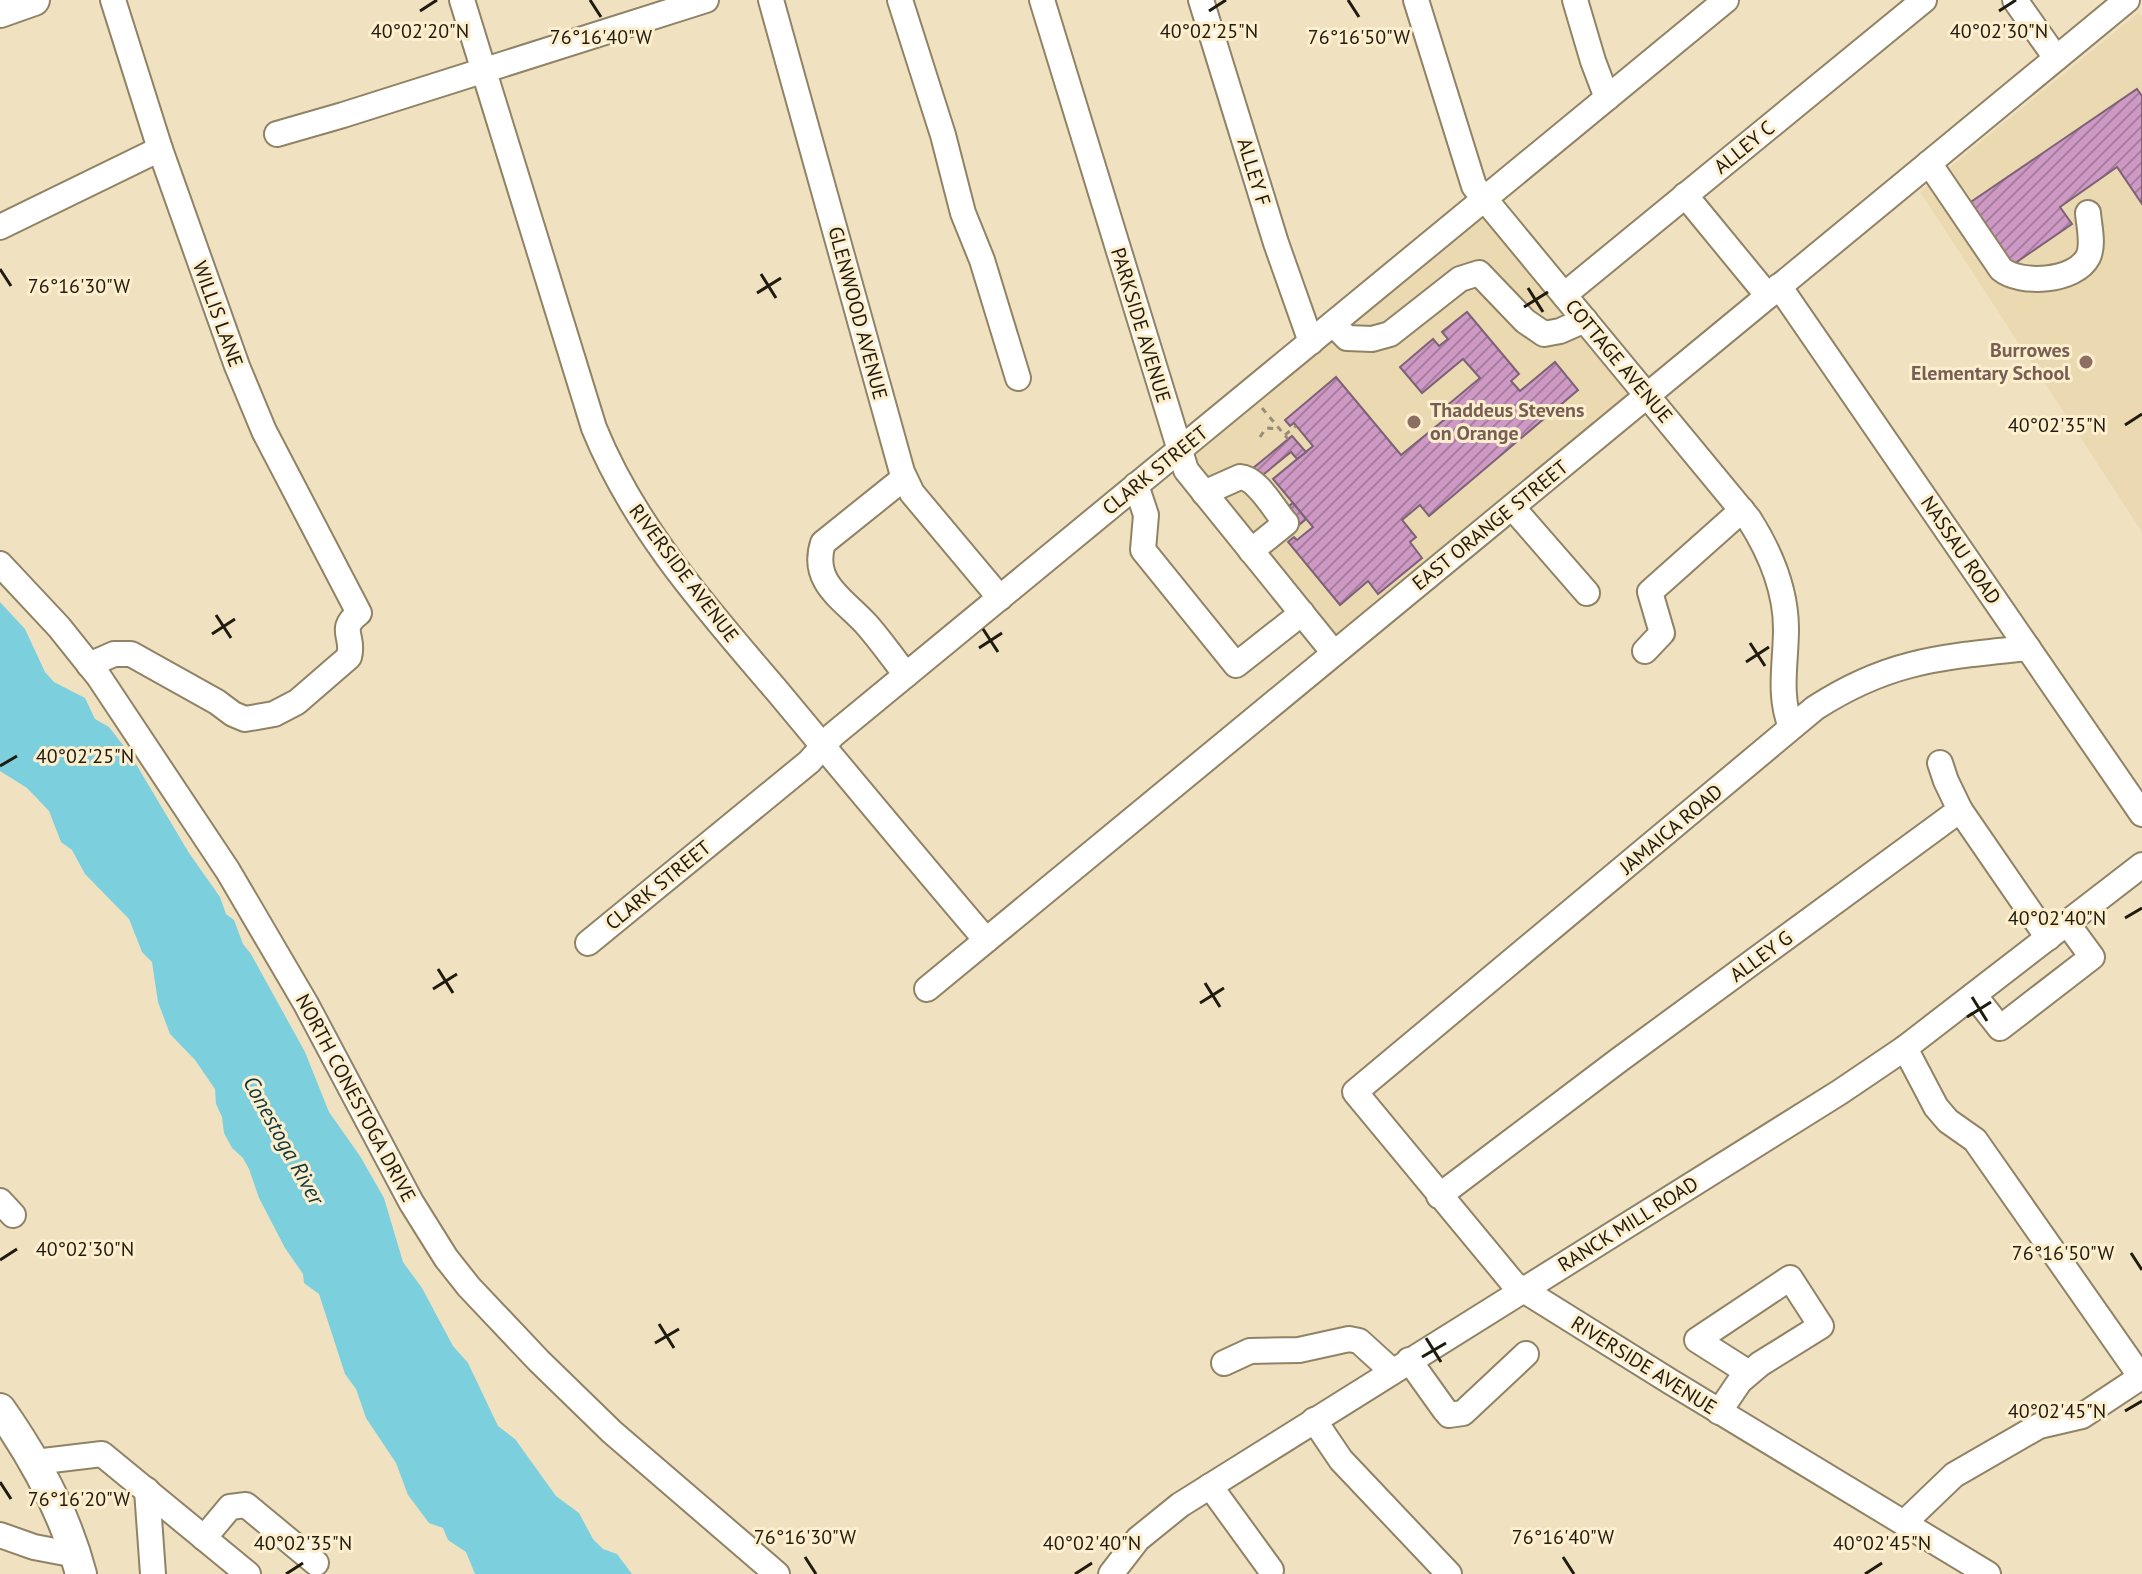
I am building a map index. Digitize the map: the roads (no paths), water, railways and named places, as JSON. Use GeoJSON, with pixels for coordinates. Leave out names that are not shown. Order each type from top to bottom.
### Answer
{"type":"FeatureCollection","features":[{"type":"Feature","properties":{"kind":"main road"},"geometry":{"type":"LineString","coordinates":[[0,12],[34,0]]}},
{"type":"Feature","properties":{"kind":"main road"},"geometry":{"type":"LineString","coordinates":[[0,1409],[54,1495],[79,1565]]}},
{"type":"Feature","properties":{"kind":"street","name":"WILLIS LANE"},"geometry":{"type":"LineString","coordinates":[[89,665],[114,654],[131,654],[233,714],[245,719],[274,714],[297,702],[349,657],[351,651],[346,628],[348,622],[359,613],[259,418],[237,366],[160,149],[113,0]]}},
{"type":"Feature","properties":{"kind":"street","name":"RIVERSIDE AVENUE"},"geometry":{"type":"LineString","coordinates":[[462,0],[594,428],[609,464],[654,540],[986,940]]}},
{"type":"Feature","properties":{"kind":"street"},"geometry":{"type":"LineString","coordinates":[[277,134],[706,0]]}},
{"type":"Feature","properties":{"kind":"street","name":"GLENWOOD AVENUE"},"geometry":{"type":"LineString","coordinates":[[771,0],[904,478],[912,493],[1000,598]]}},
{"type":"Feature","properties":{"kind":"street"},"geometry":{"type":"LineString","coordinates":[[900,0],[943,135],[963,213],[982,260],[1018,378]]}},
{"type":"Feature","properties":{"kind":"street","name":"PARKSIDE AVENUE"},"geometry":{"type":"LineString","coordinates":[[1042,0],[1186,470],[1334,653]]}},
{"type":"Feature","properties":{"kind":"street","name":"ALLEY F"},"geometry":{"type":"LineString","coordinates":[[1201,0],[1276,243],[1311,342]]}},
{"type":"Feature","properties":{"kind":"street","name":"COTTAGE AVENUE"},"geometry":{"type":"LineString","coordinates":[[1416,0],[1471,181],[1742,510],[1765,543],[1780,583],[1786,628],[1782,683],[1791,727]]}},
{"type":"Feature","properties":{"kind":"street"},"geometry":{"type":"LineString","coordinates":[[1575,0],[1607,98]]}},
{"type":"Feature","properties":{"kind":"street","name":"CLARK STREET"},"geometry":{"type":"LineString","coordinates":[[588,943],[809,762],[823,746],[906,675],[1311,342],[1340,331],[1485,199],[1726,0]]}},
{"type":"Feature","properties":{"kind":"street","name":"ALLEY C"},"geometry":{"type":"LineString","coordinates":[[1564,295],[1924,0]]}},
{"type":"Feature","properties":{"kind":"street"},"geometry":{"type":"LineString","coordinates":[[2015,0],[2056,58]]}},
{"type":"Feature","properties":{"kind":"street","name":"EAST ORANGE STREET"},"geometry":{"type":"LineString","coordinates":[[927,989],[2127,0]]}},
{"type":"Feature","properties":{"kind":"street"},"geometry":{"type":"LineString","coordinates":[[0,227],[160,149]]}},
{"type":"Feature","properties":{"kind":"street"},"geometry":{"type":"LineString","coordinates":[[1929,163],[2008,275],[2044,279],[2067,273],[2082,264],[2090,249],[2088,213]]}},
{"type":"Feature","properties":{"kind":"street","name":"NASSAU ROAD"},"geometry":{"type":"LineString","coordinates":[[1685,195],[1774,291],[2142,814]]}},
{"type":"Feature","properties":{"kind":"street"},"geometry":{"type":"LineString","coordinates":[[1340,331],[1372,339],[1390,334],[1460,279],[1479,273],[1525,321],[1544,334],[1585,320]]}},
{"type":"Feature","properties":{"kind":"street"},"geometry":{"type":"LineString","coordinates":[[1204,493],[1240,477],[1253,482],[1286,523],[1251,551]]}},
{"type":"Feature","properties":{"kind":"street"},"geometry":{"type":"LineString","coordinates":[[904,478],[823,543],[819,556],[829,589],[864,622],[906,675]]}},
{"type":"Feature","properties":{"kind":"street"},"geometry":{"type":"LineString","coordinates":[[1136,485],[1146,515],[1143,550],[1236,665],[1302,613]]}},
{"type":"Feature","properties":{"kind":"street"},"geometry":{"type":"LineString","coordinates":[[1513,508],[1587,593]]}},
{"type":"Feature","properties":{"kind":"street"},"geometry":{"type":"LineString","coordinates":[[1645,651],[1662,633],[1650,592],[1742,510]]}},
{"type":"Feature","properties":{"kind":"street","name":"NORTH CONESTOGA DRIVE"},"geometry":{"type":"LineString","coordinates":[[0,564],[59,627],[136,731],[267,935],[411,1202],[446,1258],[498,1320],[612,1432],[777,1574]]}},
{"type":"Feature","properties":{"kind":"street","name":"JAMAICA ROAD"},"geometry":{"type":"LineString","coordinates":[[1355,1092],[1791,727],[1842,690],[1907,664],[1941,657],[2028,648]]}},
{"type":"Feature","properties":{"kind":"street"},"geometry":{"type":"LineString","coordinates":[[1940,763],[1960,810],[2057,931],[2092,957],[2000,1028],[1974,995]]}},
{"type":"Feature","properties":{"kind":"street","name":"ALLEY G"},"geometry":{"type":"LineString","coordinates":[[1439,1196],[1960,810]]}},
{"type":"Feature","properties":{"kind":"street","name":"RANCK MILL ROAD"},"geometry":{"type":"LineString","coordinates":[[1111,1574],[1151,1527],[1210,1486],[1827,1100],[1905,1048],[2142,865]]}},
{"type":"Feature","properties":{"kind":"street"},"geometry":{"type":"LineString","coordinates":[[1904,1523],[1954,1475],[2039,1426],[2082,1416],[2142,1377],[1975,1140],[1948,1121],[1936,1107],[1905,1048]]}},
{"type":"Feature","properties":{"kind":"street","name":"RIVERSIDE AVENUE"},"geometry":{"type":"LineString","coordinates":[[1355,1092],[1506,1278],[1719,1412],[1988,1574]]}},
{"type":"Feature","properties":{"kind":"street"},"geometry":{"type":"LineString","coordinates":[[1719,1412],[1749,1373],[1821,1326],[1790,1278],[1697,1340],[1749,1373]]}},
{"type":"Feature","properties":{"kind":"street"},"geometry":{"type":"LineString","coordinates":[[1224,1363],[1250,1351],[1299,1350],[1349,1339],[1359,1341],[1401,1366],[1449,1415],[1456,1415],[1463,1413],[1526,1354]]}},
{"type":"Feature","properties":{"kind":"street"},"geometry":{"type":"LineString","coordinates":[[1314,1420],[1341,1460],[1449,1574]]}},
{"type":"Feature","properties":{"kind":"street"},"geometry":{"type":"LineString","coordinates":[[35,1462],[102,1454],[248,1574]]}},
{"type":"Feature","properties":{"kind":"street"},"geometry":{"type":"LineString","coordinates":[[1210,1486],[1271,1570]]}},
{"type":"Feature","properties":{"kind":"street"},"geometry":{"type":"LineString","coordinates":[[147,1490],[153,1574]]}},
{"type":"Feature","properties":{"kind":"street"},"geometry":{"type":"LineString","coordinates":[[204,1538],[230,1507],[246,1505],[316,1563]]}},
{"type":"Feature","properties":{"kind":"street"},"geometry":{"type":"LineString","coordinates":[[0,1535],[79,1565]]}},
{"type":"Feature","properties":{"kind":"water","name":"Conestoga River"},"geometry":{"type":"Polygon","coordinates":[[[0,602],[25,629],[45,672],[54,682],[85,698],[95,719],[109,727],[130,754],[189,853],[220,897],[226,914],[234,920],[243,944],[305,1052],[329,1112],[360,1156],[384,1198],[403,1262],[422,1288],[453,1346],[468,1363],[498,1426],[515,1439],[556,1496],[579,1513],[593,1539],[603,1549],[617,1554],[632,1574],[475,1574],[466,1552],[448,1540],[443,1528],[429,1523],[408,1495],[396,1463],[366,1418],[356,1389],[345,1374],[319,1294],[304,1283],[303,1274],[285,1248],[259,1198],[249,1169],[224,1133],[215,1089],[195,1060],[170,1034],[158,1002],[152,962],[142,952],[129,919],[85,874],[72,850],[61,842],[49,811],[27,788],[0,771],[0,602]]]}},
{"type":"Feature","properties":{"kind":"place","name":"Burrowes Elementary School"},"geometry":{"type":"Point","coordinates":[2086,362]}},
{"type":"Feature","properties":{"kind":"place","name":"Thaddeus Stevens on Orange"},"geometry":{"type":"Point","coordinates":[1414,422]}}]}
